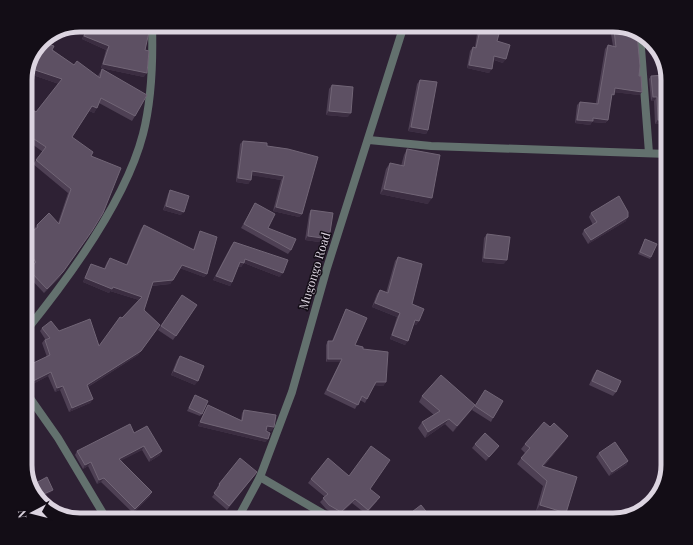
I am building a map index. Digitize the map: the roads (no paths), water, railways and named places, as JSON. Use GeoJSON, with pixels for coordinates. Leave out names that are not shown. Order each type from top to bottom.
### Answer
{"type":"FeatureCollection","features":[{"type":"Feature","properties":{"kind":"street"},"geometry":{"type":"LineString","coordinates":[[32,323],[69,275],[94,235],[116,198],[135,158],[143,133],[148,100],[152,69],[152,32]]}},
{"type":"Feature","properties":{"kind":"street","name":"Mugongo Road"},"geometry":{"type":"LineString","coordinates":[[241,513],[260,477],[292,392],[327,268],[369,140],[402,32]]}},
{"type":"Feature","properties":{"kind":"street"},"geometry":{"type":"LineString","coordinates":[[640,41],[649,153]]}},
{"type":"Feature","properties":{"kind":"street"},"geometry":{"type":"LineString","coordinates":[[369,140],[431,146],[661,154]]}},
{"type":"Feature","properties":{"kind":"street"},"geometry":{"type":"LineString","coordinates":[[32,401],[58,438],[103,513]]}},
{"type":"Feature","properties":{"kind":"street"},"geometry":{"type":"LineString","coordinates":[[260,477],[322,513]]}}]}
